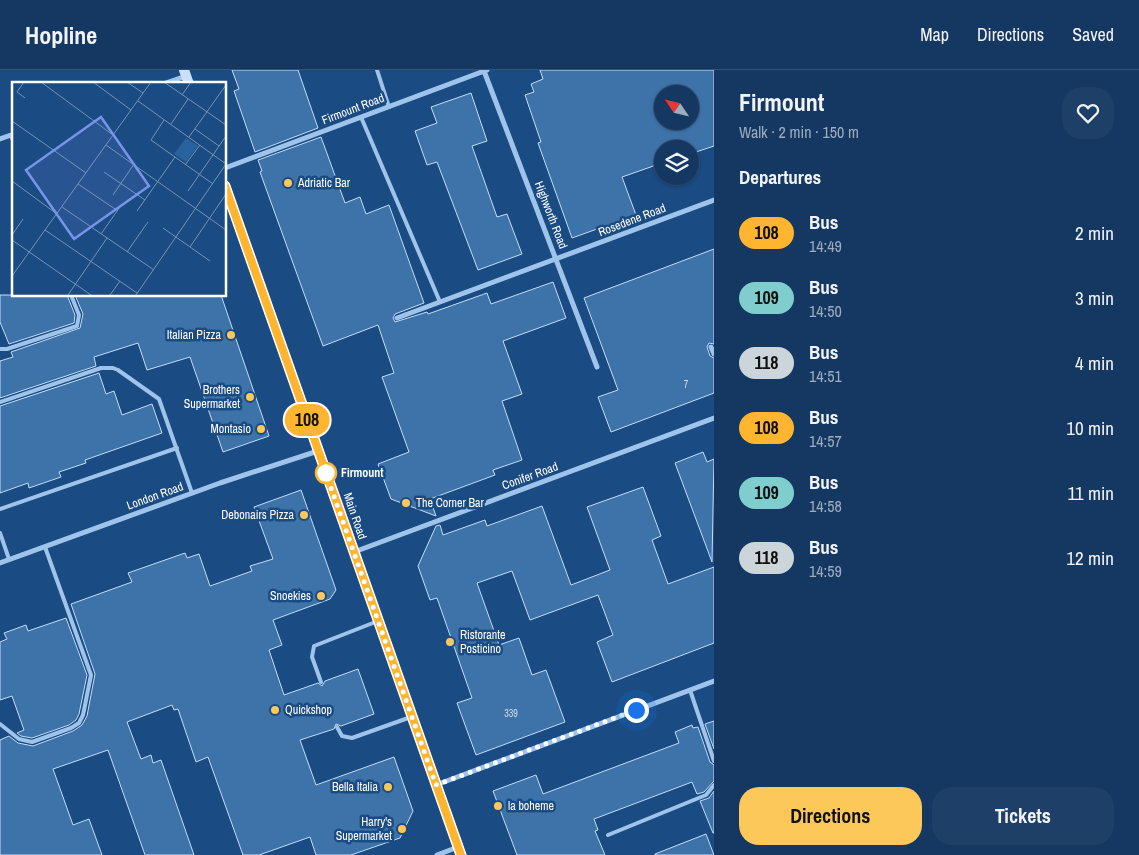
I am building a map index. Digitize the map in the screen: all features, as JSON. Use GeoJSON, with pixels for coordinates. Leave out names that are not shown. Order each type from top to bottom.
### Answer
{"type":"FeatureCollection","features":[{"type":"Feature","properties":{"kind":"main road","name":"Main Road"},"geometry":{"type":"LineString","coordinates":[[226,189],[459,851]]}},
{"type":"Feature","properties":{"kind":"street","name":"Firmount Road"},"geometry":{"type":"LineString","coordinates":[[226,168],[486,70]]}},
{"type":"Feature","properties":{"kind":"street","name":"Highworth Road"},"geometry":{"type":"LineString","coordinates":[[486,70],[597,367]]}},
{"type":"Feature","properties":{"kind":"street"},"geometry":{"type":"LineString","coordinates":[[170,82],[186,77]]}},
{"type":"Feature","properties":{"kind":"street"},"geometry":{"type":"LineString","coordinates":[[0,139],[12,135]]}},
{"type":"Feature","properties":{"kind":"street","name":"Rosedene Road"},"geometry":{"type":"LineString","coordinates":[[396,318],[714,200]]}},
{"type":"Feature","properties":{"kind":"street"},"geometry":{"type":"LineString","coordinates":[[711,347],[714,354]]}},
{"type":"Feature","properties":{"kind":"street","name":"Conifer Road"},"geometry":{"type":"LineString","coordinates":[[354,552],[714,418]]}},
{"type":"Feature","properties":{"kind":"street","name":"London Road"},"geometry":{"type":"LineString","coordinates":[[0,563],[192,493],[318,451]]}},
{"type":"Feature","properties":{"kind":"street"},"geometry":{"type":"LineString","coordinates":[[436,785],[714,681]]}},
{"type":"Feature","properties":{"kind":"street"},"geometry":{"type":"LineString","coordinates":[[436,855],[459,851]]}},
{"type":"Feature","properties":{"kind":"lane"},"geometry":{"type":"LineString","coordinates":[[377,70],[389,106]]}},
{"type":"Feature","properties":{"kind":"lane"},"geometry":{"type":"LineString","coordinates":[[469,70],[471,76]]}},
{"type":"Feature","properties":{"kind":"lane"},"geometry":{"type":"LineString","coordinates":[[361,117],[440,302]]}},
{"type":"Feature","properties":{"kind":"lane"},"geometry":{"type":"LineString","coordinates":[[0,349],[6,349],[77,326],[79,315],[71,296]]}},
{"type":"Feature","properties":{"kind":"lane"},"geometry":{"type":"LineString","coordinates":[[0,402],[101,368],[112,368],[159,399],[192,493]]}},
{"type":"Feature","properties":{"kind":"lane"},"geometry":{"type":"LineString","coordinates":[[0,509],[177,448]]}},
{"type":"Feature","properties":{"kind":"lane"},"geometry":{"type":"LineString","coordinates":[[0,533],[9,560]]}},
{"type":"Feature","properties":{"kind":"lane"},"geometry":{"type":"LineString","coordinates":[[0,724],[19,739],[32,742],[71,728],[79,723],[83,715],[91,674],[45,547]]}},
{"type":"Feature","properties":{"kind":"lane"},"geometry":{"type":"LineString","coordinates":[[321,682],[312,657],[314,646],[378,622]]}},
{"type":"Feature","properties":{"kind":"lane"},"geometry":{"type":"LineString","coordinates":[[690,690],[714,761]]}},
{"type":"Feature","properties":{"kind":"lane"},"geometry":{"type":"LineString","coordinates":[[337,728],[342,736],[352,738],[412,716]]}},
{"type":"Feature","properties":{"kind":"lane"},"geometry":{"type":"LineString","coordinates":[[608,835],[706,795],[714,785]]}},
{"type":"Feature","properties":{"kind":"building"},"geometry":{"type":"Polygon","coordinates":[[[232,70],[298,70],[318,128],[255,152],[234,91],[239,89],[232,70]]]}},
{"type":"Feature","properties":{"kind":"building"},"geometry":{"type":"Polygon","coordinates":[[[540,70],[714,70],[714,146],[699,151],[699,140],[654,140],[654,166],[622,177],[636,215],[572,238],[538,143],[541,142],[525,95],[534,92],[531,84],[543,79],[540,70]]]}},
{"type":"Feature","properties":{"kind":"building"},"geometry":{"type":"Polygon","coordinates":[[[471,93],[487,141],[472,146],[497,217],[507,214],[522,254],[478,270],[437,162],[427,165],[415,131],[437,123],[431,107],[471,93]]]}},
{"type":"Feature","properties":{"kind":"building"},"geometry":{"type":"Polygon","coordinates":[[[321,137],[345,203],[360,197],[366,214],[389,205],[424,303],[395,314],[393,318],[395,322],[427,312],[428,314],[487,293],[491,304],[553,282],[566,318],[503,341],[522,394],[502,401],[522,460],[493,470],[495,475],[430,499],[436,516],[391,499],[378,464],[409,452],[382,377],[394,373],[378,325],[323,346],[260,172],[262,171],[258,160],[321,137]]]}},
{"type":"Feature","properties":{"kind":"building"},"geometry":{"type":"Polygon","coordinates":[[[714,249],[714,344],[709,343],[707,347],[710,356],[714,358],[714,393],[611,432],[598,397],[618,390],[584,298],[714,249]]]}},
{"type":"Feature","properties":{"kind":"building"},"geometry":{"type":"Polygon","coordinates":[[[0,295],[67,296],[75,315],[74,323],[9,344],[0,322],[0,295]]]}},
{"type":"Feature","properties":{"kind":"building"},"geometry":{"type":"Polygon","coordinates":[[[75,296],[221,296],[269,436],[223,452],[190,357],[147,370],[138,343],[94,357],[96,366],[0,398],[0,361],[13,357],[11,352],[80,328],[83,314],[75,296]]]}},
{"type":"Feature","properties":{"kind":"building"},"geometry":{"type":"Polygon","coordinates":[[[99,373],[106,394],[114,391],[122,415],[152,404],[162,433],[85,460],[86,463],[59,472],[61,477],[29,488],[28,483],[0,493],[0,406],[99,373]]]}},
{"type":"Feature","properties":{"kind":"building"},"geometry":{"type":"Polygon","coordinates":[[[703,452],[707,462],[714,459],[712,562],[675,463],[703,452]]]}},
{"type":"Feature","properties":{"kind":"building"},"geometry":{"type":"Polygon","coordinates":[[[643,487],[661,536],[652,540],[668,584],[714,567],[714,643],[612,682],[597,642],[613,635],[598,595],[530,620],[512,571],[477,583],[499,645],[519,638],[532,675],[546,670],[565,722],[476,755],[457,703],[472,698],[437,598],[430,600],[418,566],[436,526],[440,525],[443,535],[485,520],[487,526],[542,506],[571,585],[610,570],[587,507],[643,487]]]}},
{"type":"Feature","properties":{"kind":"building"},"geometry":{"type":"Polygon","coordinates":[[[301,490],[336,590],[330,599],[273,620],[282,645],[269,650],[284,695],[318,683],[322,686],[325,681],[358,669],[374,714],[341,726],[336,724],[334,729],[300,740],[316,785],[394,757],[413,811],[400,838],[351,855],[316,855],[310,837],[259,855],[243,855],[208,757],[196,762],[178,709],[174,710],[172,705],[127,722],[141,759],[151,755],[153,763],[161,760],[194,855],[145,855],[108,750],[53,769],[73,825],[89,819],[102,855],[0,855],[0,740],[9,736],[18,743],[33,746],[73,731],[82,725],[87,716],[95,674],[71,604],[132,582],[128,573],[185,553],[187,558],[199,554],[210,586],[252,571],[250,566],[273,559],[254,507],[301,490]]]}},
{"type":"Feature","properties":{"kind":"building"},"geometry":{"type":"Polygon","coordinates":[[[66,618],[87,675],[79,714],[76,720],[69,725],[32,738],[21,736],[17,733],[24,730],[12,696],[0,700],[0,642],[7,639],[4,633],[26,625],[28,631],[66,618]]]}},
{"type":"Feature","properties":{"kind":"building"},"geometry":{"type":"Polygon","coordinates":[[[714,721],[714,749],[705,724],[714,721]]]}},
{"type":"Feature","properties":{"kind":"building"},"geometry":{"type":"Polygon","coordinates":[[[692,725],[693,728],[698,727],[710,762],[714,765],[714,781],[704,792],[697,794],[692,782],[594,819],[598,830],[595,831],[605,855],[517,855],[493,791],[536,775],[543,794],[679,743],[675,732],[692,725]]]}},
{"type":"Feature","properties":{"kind":"building"},"geometry":{"type":"Polygon","coordinates":[[[714,791],[713,833],[700,801],[709,798],[714,791]]]}},
{"type":"Feature","properties":{"kind":"building"},"geometry":{"type":"Polygon","coordinates":[[[706,834],[714,855],[655,855],[655,854],[706,834]]]}},
{"type":"Feature","properties":{"kind":"bus line","name":"108"},"geometry":{"type":"LineString","coordinates":[[226,189],[461,855]]}},
{"type":"Feature","properties":{"kind":"place","name":"Adriatic Bar"},"geometry":{"type":"Point","coordinates":[288,183]}},
{"type":"Feature","properties":{"kind":"place","name":"Italian Pizza"},"geometry":{"type":"Point","coordinates":[231,335]}},
{"type":"Feature","properties":{"kind":"place","name":"Brothers Supermarket"},"geometry":{"type":"Point","coordinates":[250,397]}},
{"type":"Feature","properties":{"kind":"place","name":"Montasio"},"geometry":{"type":"Point","coordinates":[261,429]}},
{"type":"Feature","properties":{"kind":"place","name":"Firmount"},"geometry":{"type":"Point","coordinates":[326,473]}},
{"type":"Feature","properties":{"kind":"place","name":"The Corner Bar"},"geometry":{"type":"Point","coordinates":[406,503]}},
{"type":"Feature","properties":{"kind":"place","name":"Debonairs Pizza"},"geometry":{"type":"Point","coordinates":[304,515]}},
{"type":"Feature","properties":{"kind":"place","name":"Snoekies"},"geometry":{"type":"Point","coordinates":[321,596]}},
{"type":"Feature","properties":{"kind":"place","name":"Ristorante Posticino"},"geometry":{"type":"Point","coordinates":[450,642]}},
{"type":"Feature","properties":{"kind":"place","name":"Quickshop"},"geometry":{"type":"Point","coordinates":[275,710]}},
{"type":"Feature","properties":{"kind":"place","name":"Bella Italia"},"geometry":{"type":"Point","coordinates":[388,787]}},
{"type":"Feature","properties":{"kind":"place","name":"la boheme"},"geometry":{"type":"Point","coordinates":[498,806]}},
{"type":"Feature","properties":{"kind":"place","name":"Harry's Supermarket"},"geometry":{"type":"Point","coordinates":[402,829]}},
{"type":"Feature","properties":{"kind":"route"},"geometry":{"type":"LineString","coordinates":[[326,473],[324,468],[436,785],[636,710]]}}]}
